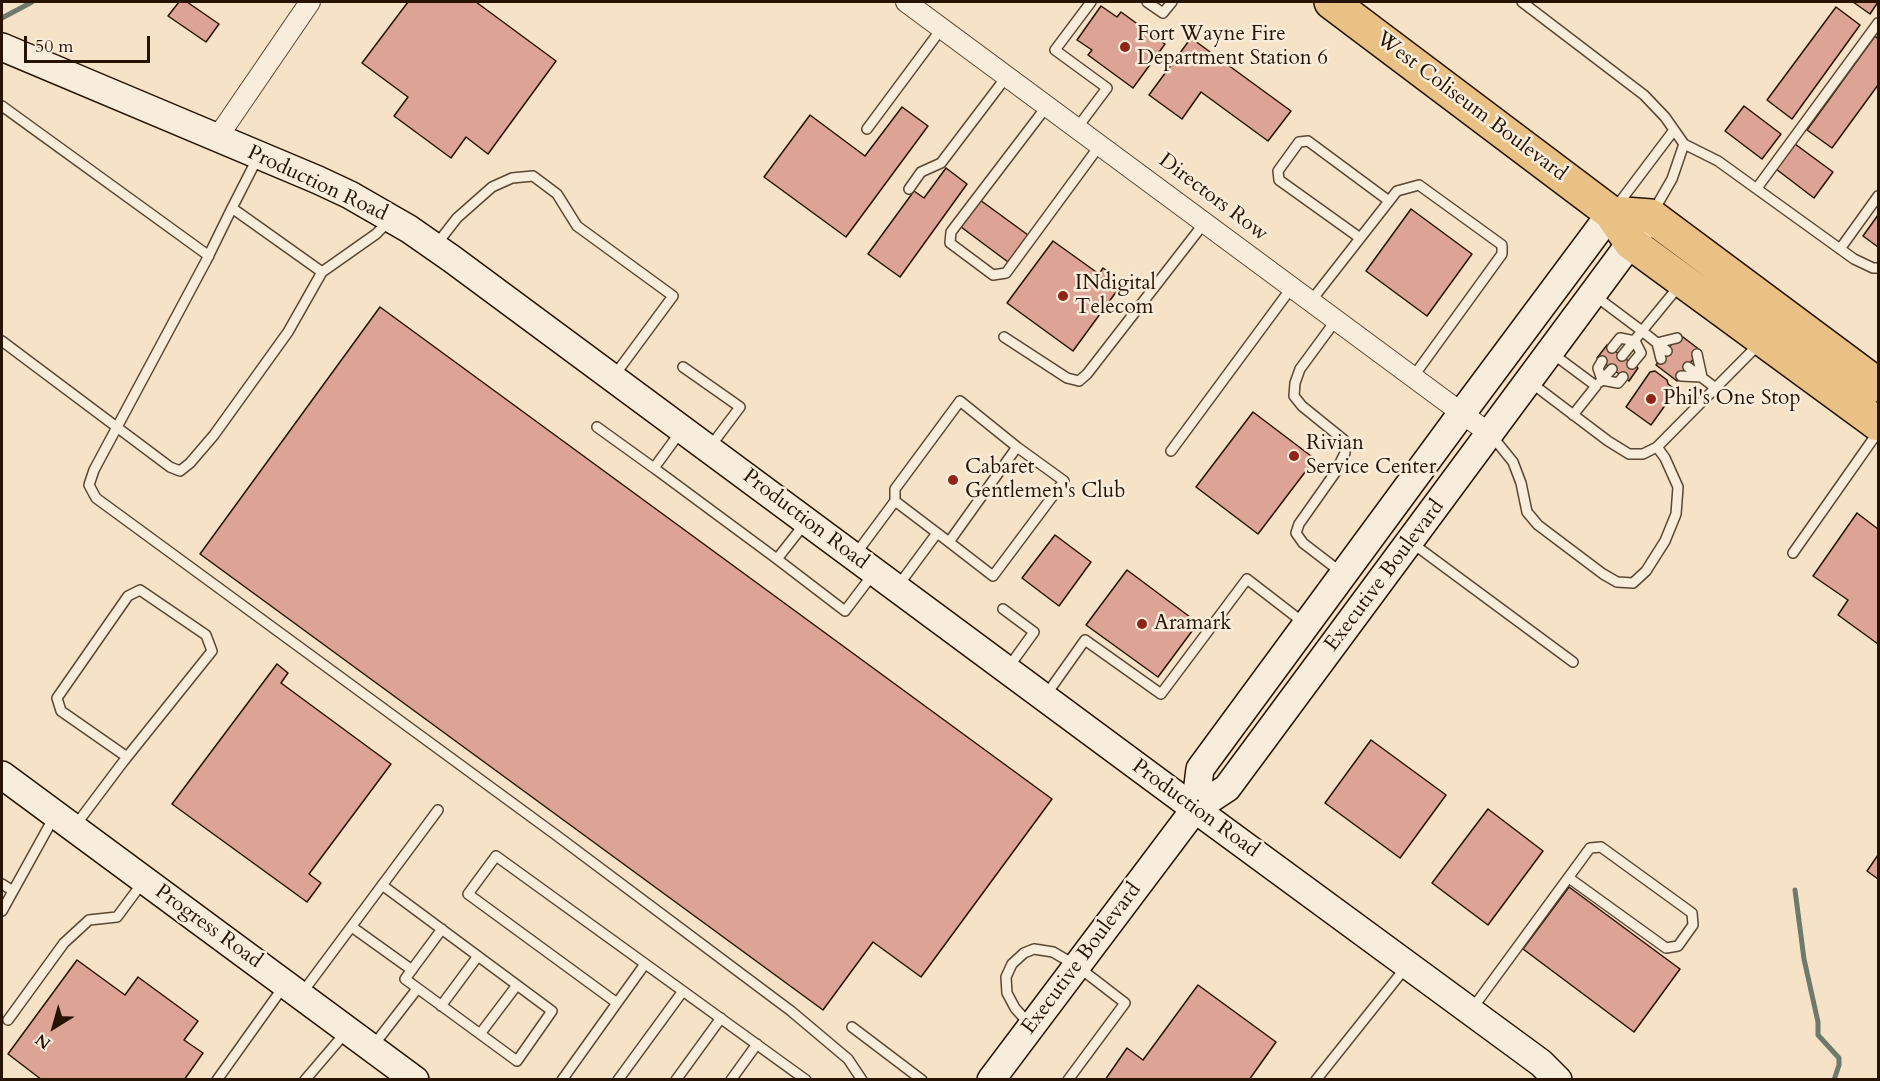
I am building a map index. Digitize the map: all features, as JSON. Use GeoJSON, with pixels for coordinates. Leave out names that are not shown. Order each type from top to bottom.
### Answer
{"type":"FeatureCollection","features":[{"type":"Feature","properties":{"kind":"highway","name":"West Coliseum Boulevard"},"geometry":{"type":"LineString","coordinates":[[1331,2],[1611,213],[1631,243],[1878,424]]}},
{"type":"Feature","properties":{"kind":"highway"},"geometry":{"type":"LineString","coordinates":[[1611,213],[1651,216],[1878,385]]}},
{"type":"Feature","properties":{"kind":"main road","name":"Production Road"},"geometry":{"type":"LineString","coordinates":[[8,49],[350,195],[435,247],[1471,1011],[1541,1063],[1558,1080]]}},
{"type":"Feature","properties":{"kind":"main road","name":"Executive Boulevard"},"geometry":{"type":"LineString","coordinates":[[1195,809],[1200,769],[1611,213]]}},
{"type":"Feature","properties":{"kind":"main road","name":"Executive Boulevard"},"geometry":{"type":"LineString","coordinates":[[992,1080],[1195,809],[1227,788],[1651,216]]}},
{"type":"Feature","properties":{"kind":"main road","name":"Progress Road"},"geometry":{"type":"LineString","coordinates":[[2,775],[415,1080]]}},
{"type":"Feature","properties":{"kind":"street"},"geometry":{"type":"LineString","coordinates":[[217,138],[310,2]]}},
{"type":"Feature","properties":{"kind":"street","name":"Directors Row"},"geometry":{"type":"LineString","coordinates":[[906,2],[1490,434]]}},
{"type":"Feature","properties":{"kind":"lane"},"geometry":{"type":"LineString","coordinates":[[1077,128],[1107,88],[1055,50],[1091,2]]}},
{"type":"Feature","properties":{"kind":"lane"},"geometry":{"type":"LineString","coordinates":[[1147,2],[1163,13],[1172,2]]}},
{"type":"Feature","properties":{"kind":"lane"},"geometry":{"type":"LineString","coordinates":[[1522,2],[1644,95],[1665,117],[1684,144],[1718,161],[1854,259],[1878,268]]}},
{"type":"Feature","properties":{"kind":"lane"},"geometry":{"type":"LineString","coordinates":[[1757,188],[1878,23]]}},
{"type":"Feature","properties":{"kind":"lane"},"geometry":{"type":"LineString","coordinates":[[867,129],[942,28]]}},
{"type":"Feature","properties":{"kind":"lane"},"geometry":{"type":"LineString","coordinates":[[909,189],[921,172],[941,163],[1007,76]]}},
{"type":"Feature","properties":{"kind":"lane"},"geometry":{"type":"LineString","coordinates":[[2,106],[209,256]]}},
{"type":"Feature","properties":{"kind":"lane"},"geometry":{"type":"LineString","coordinates":[[1047,106],[951,232],[950,243],[993,275],[1006,273],[1100,145]]}},
{"type":"Feature","properties":{"kind":"lane"},"geometry":{"type":"LineString","coordinates":[[1611,213],[1674,130]]}},
{"type":"Feature","properties":{"kind":"lane"},"geometry":{"type":"LineString","coordinates":[[1360,238],[1279,180],[1278,171],[1299,142],[1308,141],[1389,201]]}},
{"type":"Feature","properties":{"kind":"lane"},"geometry":{"type":"LineString","coordinates":[[1651,216],[1672,179],[1684,144]]}},
{"type":"Feature","properties":{"kind":"lane"},"geometry":{"type":"LineString","coordinates":[[259,155],[209,256],[94,470],[89,485],[96,498],[791,1011],[848,1059],[862,1080]]}},
{"type":"Feature","properties":{"kind":"lane"},"geometry":{"type":"LineString","coordinates":[[435,247],[457,218],[492,187],[512,178],[533,176],[557,194],[578,226],[672,296],[612,378]]}},
{"type":"Feature","properties":{"kind":"lane"},"geometry":{"type":"LineString","coordinates":[[1311,301],[1397,191],[1419,185],[1502,246],[1502,254],[1413,377]]}},
{"type":"Feature","properties":{"kind":"lane"},"geometry":{"type":"LineString","coordinates":[[1840,249],[1878,196]]}},
{"type":"Feature","properties":{"kind":"lane"},"geometry":{"type":"LineString","coordinates":[[232,208],[322,272]]}},
{"type":"Feature","properties":{"kind":"lane"},"geometry":{"type":"LineString","coordinates":[[2,341],[116,428],[170,467],[180,471],[214,435],[288,332],[322,272],[376,234],[392,219]]}},
{"type":"Feature","properties":{"kind":"lane"},"geometry":{"type":"LineString","coordinates":[[1004,337],[1067,378],[1079,381],[1094,366],[1205,222]]}},
{"type":"Feature","properties":{"kind":"lane"},"geometry":{"type":"LineString","coordinates":[[1622,356],[1683,282]]}},
{"type":"Feature","properties":{"kind":"lane"},"geometry":{"type":"LineString","coordinates":[[1171,451],[1292,287]]}},
{"type":"Feature","properties":{"kind":"lane"},"geometry":{"type":"LineString","coordinates":[[1593,294],[1667,351]]}},
{"type":"Feature","properties":{"kind":"lane"},"geometry":{"type":"LineString","coordinates":[[1336,320],[1300,369],[1295,383],[1294,396],[1302,406],[1344,440],[1345,453],[1335,473],[1299,524],[1296,532],[1302,543],[1343,574]]}},
{"type":"Feature","properties":{"kind":"lane"},"geometry":{"type":"LineString","coordinates":[[1612,348],[1620,338],[1635,341]]}},
{"type":"Feature","properties":{"kind":"lane"},"geometry":{"type":"LineString","coordinates":[[1657,343],[1677,338]]}},
{"type":"Feature","properties":{"kind":"lane"},"geometry":{"type":"LineString","coordinates":[[1529,381],[1608,441],[1629,454],[1643,454],[1657,447],[1717,389],[1764,339]]}},
{"type":"Feature","properties":{"kind":"lane"},"geometry":{"type":"LineString","coordinates":[[1632,364],[1641,353],[1635,341]]}},
{"type":"Feature","properties":{"kind":"lane"},"geometry":{"type":"LineString","coordinates":[[1657,343],[1660,359]]}},
{"type":"Feature","properties":{"kind":"lane"},"geometry":{"type":"LineString","coordinates":[[1550,353],[1599,383],[1618,383],[1623,377]]}},
{"type":"Feature","properties":{"kind":"lane"},"geometry":{"type":"LineString","coordinates":[[1697,354],[1702,377]]}},
{"type":"Feature","properties":{"kind":"lane"},"geometry":{"type":"LineString","coordinates":[[1599,383],[1598,368],[1602,361]]}},
{"type":"Feature","properties":{"kind":"lane"},"geometry":{"type":"LineString","coordinates":[[683,367],[740,407],[708,449]]}},
{"type":"Feature","properties":{"kind":"lane"},"geometry":{"type":"LineString","coordinates":[[1688,367],[1717,389]]}},
{"type":"Feature","properties":{"kind":"lane"},"geometry":{"type":"LineString","coordinates":[[1573,415],[1612,369]]}},
{"type":"Feature","properties":{"kind":"lane"},"geometry":{"type":"LineString","coordinates":[[1681,376],[1702,377]]}},
{"type":"Feature","properties":{"kind":"lane"},"geometry":{"type":"LineString","coordinates":[[597,427],[845,610],[864,564],[895,501],[895,489],[960,401],[1064,481],[993,576],[895,501]]}},
{"type":"Feature","properties":{"kind":"lane"},"geometry":{"type":"LineString","coordinates":[[654,468],[682,429]]}},
{"type":"Feature","properties":{"kind":"lane"},"geometry":{"type":"LineString","coordinates":[[1793,553],[1878,432]]}},
{"type":"Feature","properties":{"kind":"lane"},"geometry":{"type":"LineString","coordinates":[[1490,434],[1514,462],[1527,512],[1538,525],[1617,582],[1633,583],[1646,571],[1665,541],[1676,514],[1678,487],[1665,458],[1657,447]]}},
{"type":"Feature","properties":{"kind":"lane"},"geometry":{"type":"LineString","coordinates":[[949,542],[1017,447]]}},
{"type":"Feature","properties":{"kind":"lane"},"geometry":{"type":"LineString","coordinates":[[777,559],[806,521]]}},
{"type":"Feature","properties":{"kind":"lane"},"geometry":{"type":"LineString","coordinates":[[896,588],[937,533]]}},
{"type":"Feature","properties":{"kind":"lane"},"geometry":{"type":"LineString","coordinates":[[1410,541],[1573,662]]}},
{"type":"Feature","properties":{"kind":"lane"},"geometry":{"type":"LineString","coordinates":[[1044,698],[1085,640],[1161,694],[1247,579],[1306,624]]}},
{"type":"Feature","properties":{"kind":"lane"},"geometry":{"type":"LineString","coordinates":[[2,911],[13,891],[64,822],[127,757],[212,651],[206,635],[140,590],[128,596],[57,699],[61,711],[127,757]]}},
{"type":"Feature","properties":{"kind":"lane"},"geometry":{"type":"LineString","coordinates":[[1003,609],[1034,632],[1006,670]]}},
{"type":"Feature","properties":{"kind":"lane"},"geometry":{"type":"LineString","coordinates":[[217,1080],[293,990],[352,927],[438,810]]}},
{"type":"Feature","properties":{"kind":"lane"},"geometry":{"type":"LineString","coordinates":[[1471,1011],[1590,848],[1601,847],[1692,913],[1693,925],[1678,946],[1666,948],[1569,878]]}},
{"type":"Feature","properties":{"kind":"lane"},"geometry":{"type":"LineString","coordinates":[[617,1003],[468,894],[496,856],[757,1044],[793,1076],[806,1080]]}},
{"type":"Feature","properties":{"kind":"lane"},"geometry":{"type":"LineString","coordinates":[[8,1020],[64,943],[89,920],[117,917],[145,880]]}},
{"type":"Feature","properties":{"kind":"lane"},"geometry":{"type":"LineString","coordinates":[[2,884],[13,891]]}},
{"type":"Feature","properties":{"kind":"lane"},"geometry":{"type":"LineString","coordinates":[[382,885],[442,929],[552,1011],[517,1061],[405,979],[442,929]]}},
{"type":"Feature","properties":{"kind":"lane"},"geometry":{"type":"LineString","coordinates":[[352,927],[412,970]]}},
{"type":"Feature","properties":{"kind":"lane"},"geometry":{"type":"LineString","coordinates":[[1031,1026],[1015,1008],[1007,993],[1006,977],[1012,964],[1024,953],[1034,949],[1053,952],[1077,966],[1125,1003],[1068,1080]]}},
{"type":"Feature","properties":{"kind":"lane"},"geometry":{"type":"LineString","coordinates":[[441,1006],[478,956]]}},
{"type":"Feature","properties":{"kind":"lane"},"geometry":{"type":"LineString","coordinates":[[562,1080],[645,964]]}},
{"type":"Feature","properties":{"kind":"lane"},"geometry":{"type":"LineString","coordinates":[[1316,1080],[1408,965]]}},
{"type":"Feature","properties":{"kind":"lane"},"geometry":{"type":"LineString","coordinates":[[480,1034],[517,985]]}},
{"type":"Feature","properties":{"kind":"lane"},"geometry":{"type":"LineString","coordinates":[[372,1048],[417,989]]}},
{"type":"Feature","properties":{"kind":"lane"},"geometry":{"type":"LineString","coordinates":[[618,1080],[683,991]]}},
{"type":"Feature","properties":{"kind":"lane"},"geometry":{"type":"LineString","coordinates":[[676,1080],[720,1018]]}},
{"type":"Feature","properties":{"kind":"lane"},"geometry":{"type":"LineString","coordinates":[[852,1027],[922,1080]]}},
{"type":"Feature","properties":{"kind":"lane"},"geometry":{"type":"LineString","coordinates":[[305,1080],[348,1030]]}},
{"type":"Feature","properties":{"kind":"lane"},"geometry":{"type":"LineString","coordinates":[[731,1080],[757,1044]]}},
{"type":"Feature","properties":{"kind":"building"},"geometry":{"type":"Polygon","coordinates":[[[179,2],[187,2],[219,24],[206,42],[168,16],[179,2]]]}},
{"type":"Feature","properties":{"kind":"building"},"geometry":{"type":"Polygon","coordinates":[[[408,2],[476,2],[556,61],[488,154],[466,137],[451,158],[394,116],[408,97],[362,63],[408,2]]]}},
{"type":"Feature","properties":{"kind":"building"},"geometry":{"type":"Polygon","coordinates":[[[1853,2],[1878,2],[1870,14],[1853,2]]]}},
{"type":"Feature","properties":{"kind":"building","name":"Fort Wayne Fire Department Station 6"},"geometry":{"type":"Polygon","coordinates":[[[1101,6],[1117,17],[1121,12],[1165,44],[1133,88],[1088,55],[1092,50],[1077,40],[1101,6]]]}},
{"type":"Feature","properties":{"kind":"building"},"geometry":{"type":"Polygon","coordinates":[[[1836,7],[1860,25],[1792,119],[1767,100],[1836,7]]]}},
{"type":"Feature","properties":{"kind":"building"},"geometry":{"type":"Polygon","coordinates":[[[1875,36],[1878,39],[1878,85],[1832,148],[1807,130],[1875,36]]]}},
{"type":"Feature","properties":{"kind":"building"},"geometry":{"type":"Polygon","coordinates":[[[1191,38],[1291,111],[1268,141],[1201,92],[1182,119],[1149,95],[1191,38]]]}},
{"type":"Feature","properties":{"kind":"building"},"geometry":{"type":"Polygon","coordinates":[[[1744,106],[1781,134],[1762,159],[1725,131],[1744,106]]]}},
{"type":"Feature","properties":{"kind":"building"},"geometry":{"type":"Polygon","coordinates":[[[902,107],[928,126],[846,237],[764,177],[810,115],[865,156],[902,107]]]}},
{"type":"Feature","properties":{"kind":"building"},"geometry":{"type":"Polygon","coordinates":[[[1795,144],[1833,172],[1814,198],[1776,169],[1795,144]]]}},
{"type":"Feature","properties":{"kind":"building"},"geometry":{"type":"Polygon","coordinates":[[[946,168],[967,184],[900,277],[868,254],[914,191],[924,198],[946,168]]]}},
{"type":"Feature","properties":{"kind":"building"},"geometry":{"type":"Polygon","coordinates":[[[980,200],[1028,235],[1008,262],[961,227],[980,200]]]}},
{"type":"Feature","properties":{"kind":"building"},"geometry":{"type":"Polygon","coordinates":[[[1411,209],[1472,254],[1427,316],[1366,271],[1411,209]]]}},
{"type":"Feature","properties":{"kind":"building"},"geometry":{"type":"Polygon","coordinates":[[[1878,215],[1878,247],[1863,236],[1878,215]]]}},
{"type":"Feature","properties":{"kind":"building","name":"INdigital Telecom"},"geometry":{"type":"Polygon","coordinates":[[[1053,241],[1099,274],[1103,268],[1116,277],[1111,283],[1119,288],[1073,351],[1007,303],[1053,241]]]}},
{"type":"Feature","properties":{"kind":"building"},"geometry":{"type":"Polygon","coordinates":[[[380,307],[1052,799],[921,977],[873,942],[823,1010],[200,554],[380,307]]]}},
{"type":"Feature","properties":{"kind":"building"},"geometry":{"type":"Polygon","coordinates":[[[1679,334],[1700,350],[1677,381],[1656,365],[1679,334]]]}},
{"type":"Feature","properties":{"kind":"building"},"geometry":{"type":"Polygon","coordinates":[[[1607,345],[1638,368],[1629,381],[1597,358],[1607,345]]]}},
{"type":"Feature","properties":{"kind":"building","name":"Phil's One Stop"},"geometry":{"type":"Polygon","coordinates":[[[1655,371],[1676,390],[1651,425],[1626,407],[1650,372],[1655,371]]]}},
{"type":"Feature","properties":{"kind":"building"},"geometry":{"type":"Polygon","coordinates":[[[1253,412],[1315,459],[1258,534],[1196,487],[1253,412]]]}},
{"type":"Feature","properties":{"kind":"building"},"geometry":{"type":"Polygon","coordinates":[[[1857,513],[1878,529],[1878,644],[1838,615],[1848,600],[1813,576],[1857,513]]]}},
{"type":"Feature","properties":{"kind":"building"},"geometry":{"type":"Polygon","coordinates":[[[1055,535],[1091,562],[1059,606],[1022,578],[1055,535]]]}},
{"type":"Feature","properties":{"kind":"building","name":"Aramark"},"geometry":{"type":"Polygon","coordinates":[[[1127,570],[1198,623],[1158,677],[1086,625],[1127,570]]]}},
{"type":"Feature","properties":{"kind":"building"},"geometry":{"type":"Polygon","coordinates":[[[277,664],[288,673],[281,683],[391,764],[309,874],[321,883],[307,902],[172,804],[277,664]]]}},
{"type":"Feature","properties":{"kind":"building"},"geometry":{"type":"Polygon","coordinates":[[[1371,740],[1446,795],[1400,858],[1325,803],[1371,740]]]}},
{"type":"Feature","properties":{"kind":"building"},"geometry":{"type":"Polygon","coordinates":[[[1488,809],[1543,851],[1488,925],[1432,883],[1488,809]]]}},
{"type":"Feature","properties":{"kind":"building"},"geometry":{"type":"Polygon","coordinates":[[[1878,855],[1878,879],[1867,871],[1878,855]]]}},
{"type":"Feature","properties":{"kind":"building"},"geometry":{"type":"Polygon","coordinates":[[[1569,887],[1680,969],[1634,1032],[1523,949],[1569,887]]]}},
{"type":"Feature","properties":{"kind":"building"},"geometry":{"type":"Polygon","coordinates":[[[77,960],[125,995],[138,977],[198,1021],[184,1040],[203,1053],[184,1080],[42,1080],[8,1054],[77,960]]]}},
{"type":"Feature","properties":{"kind":"building"},"geometry":{"type":"Polygon","coordinates":[[[1198,985],[1276,1042],[1249,1080],[1105,1080],[1127,1048],[1143,1060],[1198,985]]]}},
{"type":"Feature","properties":{"kind":"waterway"},"geometry":{"type":"LineString","coordinates":[[2,18],[32,2]]}},
{"type":"Feature","properties":{"kind":"waterway"},"geometry":{"type":"LineString","coordinates":[[1795,890],[1804,959],[1818,1022],[1818,1035],[1839,1058],[1834,1080]]}},
{"type":"Feature","properties":{"kind":"place","name":"Fort Wayne Fire Department Station 6"},"geometry":{"type":"Point","coordinates":[1125,47]}},
{"type":"Feature","properties":{"kind":"place","name":"INdigital Telecom"},"geometry":{"type":"Point","coordinates":[1063,296]}},
{"type":"Feature","properties":{"kind":"place","name":"Phil's One Stop"},"geometry":{"type":"Point","coordinates":[1651,399]}},
{"type":"Feature","properties":{"kind":"place","name":"Rivian Service Center"},"geometry":{"type":"Point","coordinates":[1294,456]}},
{"type":"Feature","properties":{"kind":"place","name":"Cabaret Gentlemen's Club"},"geometry":{"type":"Point","coordinates":[953,480]}},
{"type":"Feature","properties":{"kind":"place","name":"Aramark"},"geometry":{"type":"Point","coordinates":[1142,624]}}]}
